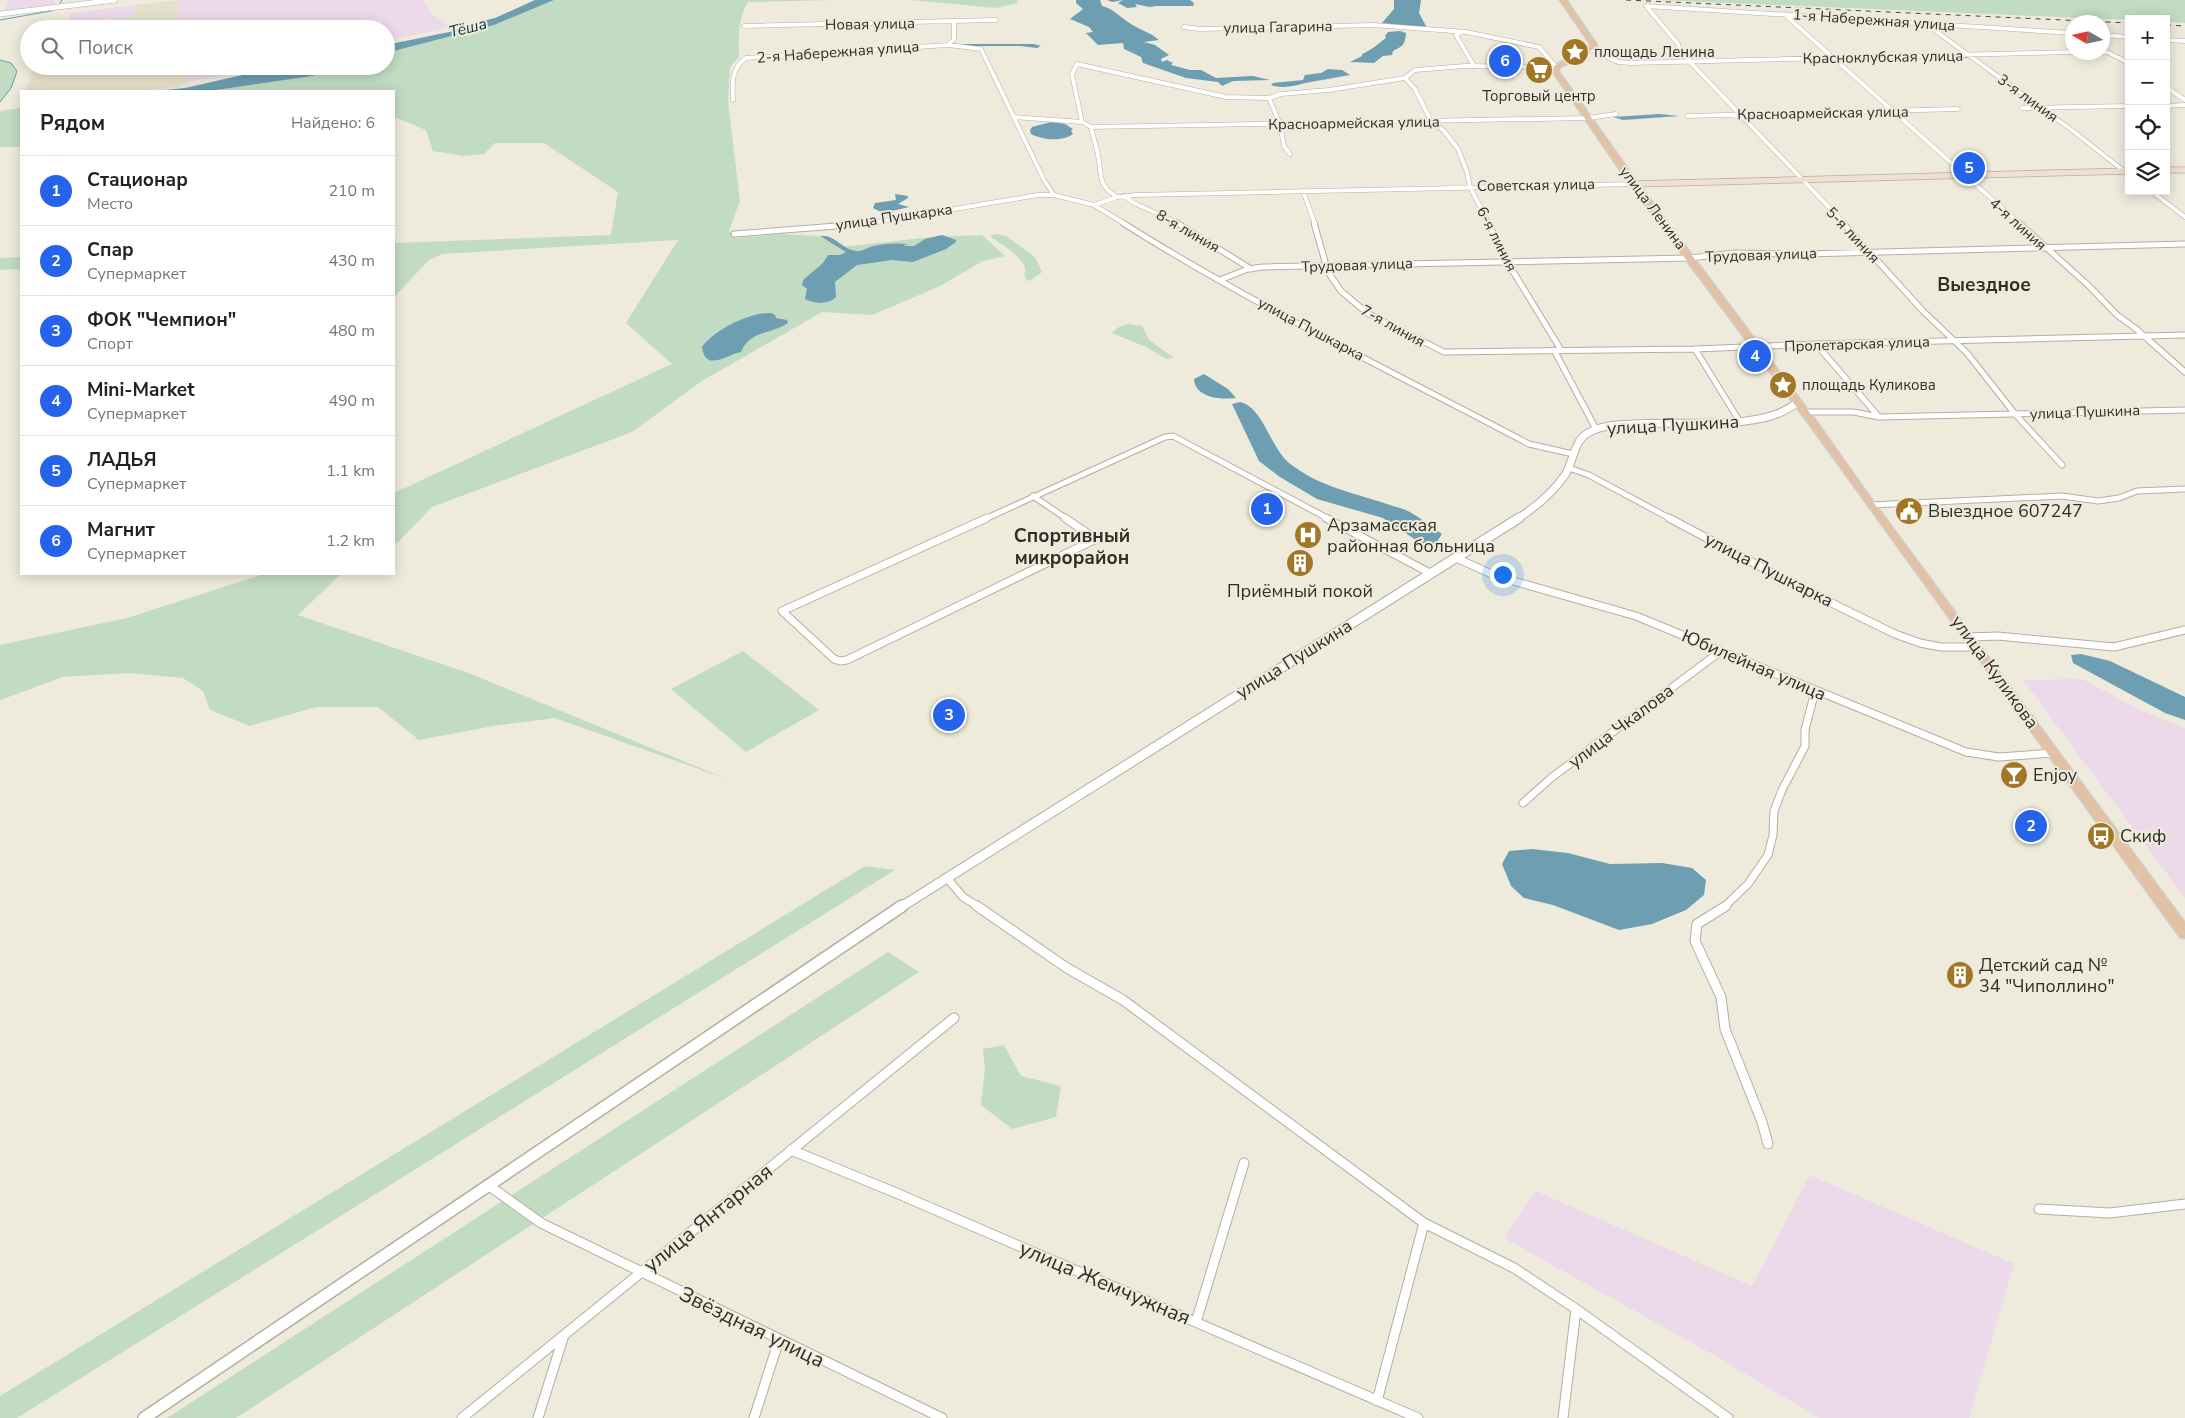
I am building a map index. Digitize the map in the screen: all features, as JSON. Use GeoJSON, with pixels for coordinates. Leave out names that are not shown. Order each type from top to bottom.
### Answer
{"type":"FeatureCollection","features":[{"type":"Feature","properties":{"kind":"main road"},"geometry":{"type":"LineString","coordinates":[[1556,67],[1593,47],[1593,41],[1563,0]]}},
{"type":"Feature","properties":{"kind":"main road","name":"улица Ленина"},"geometry":{"type":"LineString","coordinates":[[1556,67],[1556,72],[1634,184],[1756,347]]}},
{"type":"Feature","properties":{"kind":"main road"},"geometry":{"type":"LineString","coordinates":[[2170,170],[2185,170]]}},
{"type":"Feature","properties":{"kind":"main road","name":"Советская улица"},"geometry":{"type":"LineString","coordinates":[[1634,184],[2125,173]]}},
{"type":"Feature","properties":{"kind":"main road"},"geometry":{"type":"LineString","coordinates":[[1756,347],[1805,412]]}},
{"type":"Feature","properties":{"kind":"main road","name":"улица Куликова"},"geometry":{"type":"LineString","coordinates":[[1805,412],[2185,933]]}},
{"type":"Feature","properties":{"kind":"street"},"geometry":{"type":"LineString","coordinates":[[0,14],[115,0]]}},
{"type":"Feature","properties":{"kind":"street","name":"1-я Набережная улица"},"geometry":{"type":"LineString","coordinates":[[1646,6],[2065,33]]}},
{"type":"Feature","properties":{"kind":"street","name":"5-я линия"},"geometry":{"type":"LineString","coordinates":[[1646,6],[1678,44],[1680,51],[1870,252],[1923,311],[1956,341],[2016,414],[2062,465]]}},
{"type":"Feature","properties":{"kind":"street","name":"4-я линия"},"geometry":{"type":"LineString","coordinates":[[1784,14],[1891,112],[2089,286],[2117,315],[2185,372]]}},
{"type":"Feature","properties":{"kind":"street","name":"Новая улица"},"geometry":{"type":"LineString","coordinates":[[744,26],[996,20]]}},
{"type":"Feature","properties":{"kind":"street"},"geometry":{"type":"LineString","coordinates":[[948,45],[954,40],[954,22]]}},
{"type":"Feature","properties":{"kind":"street","name":"3-я линия"},"geometry":{"type":"LineString","coordinates":[[1926,24],[2125,172]]}},
{"type":"Feature","properties":{"kind":"street","name":"улица Гагарина"},"geometry":{"type":"LineString","coordinates":[[1184,27],[1201,29],[1372,25],[1462,32]]}},
{"type":"Feature","properties":{"kind":"street"},"geometry":{"type":"LineString","coordinates":[[1474,66],[1456,35],[1462,32],[1538,47],[1556,67]]}},
{"type":"Feature","properties":{"kind":"street"},"geometry":{"type":"LineString","coordinates":[[2110,36],[2125,37]]}},
{"type":"Feature","properties":{"kind":"street"},"geometry":{"type":"LineString","coordinates":[[2170,40],[2185,41]]}},
{"type":"Feature","properties":{"kind":"street"},"geometry":{"type":"LineString","coordinates":[[948,45],[981,49],[1044,180],[1054,195]]}},
{"type":"Feature","properties":{"kind":"street","name":"2-я Набережная улица"},"geometry":{"type":"LineString","coordinates":[[733,100],[733,75],[742,60],[746,58],[948,45]]}},
{"type":"Feature","properties":{"kind":"street","name":"Красноклубская улица"},"geometry":{"type":"LineString","coordinates":[[1590,49],[1611,60],[1624,63],[2065,52]]}},
{"type":"Feature","properties":{"kind":"street"},"geometry":{"type":"LineString","coordinates":[[2110,54],[2125,61]]}},
{"type":"Feature","properties":{"kind":"street"},"geometry":{"type":"LineString","coordinates":[[1082,122],[1072,74],[1077,64],[1226,97],[1269,98],[1281,94],[1329,90],[1405,78],[1415,70],[1474,66],[1556,67]]}},
{"type":"Feature","properties":{"kind":"street","name":"6-я линия"},"geometry":{"type":"LineString","coordinates":[[1405,78],[1415,86],[1431,121],[1444,131],[1452,142],[1470,175],[1470,186],[1529,300],[1561,350]]}},
{"type":"Feature","properties":{"kind":"street"},"geometry":{"type":"LineString","coordinates":[[2170,90],[2185,100]]}},
{"type":"Feature","properties":{"kind":"street"},"geometry":{"type":"LineString","coordinates":[[1269,98],[1280,124],[1284,146],[1290,154]]}},
{"type":"Feature","properties":{"kind":"street"},"geometry":{"type":"LineString","coordinates":[[2170,106],[2185,105]]}},
{"type":"Feature","properties":{"kind":"street"},"geometry":{"type":"LineString","coordinates":[[2022,108],[2125,106]]}},
{"type":"Feature","properties":{"kind":"street","name":"Красноармейская улица"},"geometry":{"type":"LineString","coordinates":[[1687,116],[1958,110]]}},
{"type":"Feature","properties":{"kind":"street","name":"Красноармейская улица"},"geometry":{"type":"LineString","coordinates":[[1091,127],[1588,118],[1616,114]]}},
{"type":"Feature","properties":{"kind":"street"},"geometry":{"type":"LineString","coordinates":[[1014,118],[1043,118],[1082,122],[1091,127],[1098,156],[1101,182],[1107,192],[1117,197]]}},
{"type":"Feature","properties":{"kind":"street"},"geometry":{"type":"LineString","coordinates":[[1018,126],[1043,118]]}},
{"type":"Feature","properties":{"kind":"street","name":"Советская улица"},"geometry":{"type":"LineString","coordinates":[[1094,206],[1124,196],[1470,186],[1634,184]]}},
{"type":"Feature","properties":{"kind":"street","name":"7-я линия"},"geometry":{"type":"LineString","coordinates":[[1303,191],[1309,204],[1328,272],[1341,291],[1356,305],[1438,350]]}},
{"type":"Feature","properties":{"kind":"street","name":"улица Пушкарка"},"geometry":{"type":"LineString","coordinates":[[734,234],[851,226],[892,221],[1022,196],[1054,195],[1094,206],[1175,256],[1529,444],[1573,454]]}},
{"type":"Feature","properties":{"kind":"street"},"geometry":{"type":"LineString","coordinates":[[2156,195],[2185,217]]}},
{"type":"Feature","properties":{"kind":"street","name":"8-я линия"},"geometry":{"type":"LineString","coordinates":[[1124,196],[1134,203],[1186,227],[1251,269]]}},
{"type":"Feature","properties":{"kind":"street","name":"Трудовая улица"},"geometry":{"type":"LineString","coordinates":[[1220,280],[1251,269],[1326,265],[1690,258],[1734,253],[1870,252],[2185,244]]}},
{"type":"Feature","properties":{"kind":"street","name":"Пролетарская улица"},"geometry":{"type":"LineString","coordinates":[[1438,350],[1457,353],[1695,349],[2185,334]]}},
{"type":"Feature","properties":{"kind":"street"},"geometry":{"type":"LineString","coordinates":[[1816,344],[1879,417]]}},
{"type":"Feature","properties":{"kind":"street"},"geometry":{"type":"LineString","coordinates":[[1695,349],[1740,422]]}},
{"type":"Feature","properties":{"kind":"street"},"geometry":{"type":"LineString","coordinates":[[1554,350],[1596,429]]}},
{"type":"Feature","properties":{"kind":"street","name":"улица Пушкина"},"geometry":{"type":"LineString","coordinates":[[144,1418],[893,912],[1538,505],[1555,489],[1569,468],[1573,454],[1585,434],[1596,429],[1617,426],[1740,422],[1764,419],[1798,403]]}},
{"type":"Feature","properties":{"kind":"street","name":"улица Пушкина"},"geometry":{"type":"LineString","coordinates":[[1805,412],[1854,412],[1879,417],[2185,410]]}},
{"type":"Feature","properties":{"kind":"street"},"geometry":{"type":"LineString","coordinates":[[1033,496],[1096,539],[847,660],[840,661],[834,659],[782,611],[1010,506],[1165,437],[1173,436],[1430,574]]}},
{"type":"Feature","properties":{"kind":"street","name":"улица Пушкарка"},"geometry":{"type":"LineString","coordinates":[[1569,468],[1589,475],[1793,584],[1895,634],[1920,643],[1941,647],[1976,646]]}},
{"type":"Feature","properties":{"kind":"street"},"geometry":{"type":"LineString","coordinates":[[1871,505],[2062,496],[2098,501],[2119,498],[2137,491],[2185,488]]}},
{"type":"Feature","properties":{"kind":"street","name":"Юбилейная улица"},"geometry":{"type":"LineString","coordinates":[[1456,558],[1496,576],[1636,616],[1936,741],[1976,755],[1992,758],[2015,758],[2054,753]]}},
{"type":"Feature","properties":{"kind":"street"},"geometry":{"type":"LineString","coordinates":[[1969,637],[1998,636],[2114,646],[2185,630]]}},
{"type":"Feature","properties":{"kind":"street","name":"улица Чкалова"},"geometry":{"type":"LineString","coordinates":[[1523,803],[1551,778],[1721,651]]}},
{"type":"Feature","properties":{"kind":"street"},"geometry":{"type":"LineString","coordinates":[[1768,1144],[1762,1122],[1725,1029],[1721,997],[1694,941],[1697,924],[1726,906],[1748,884],[1768,855],[1773,836],[1774,811],[1782,790],[1806,746],[1805,730],[1815,691]]}},
{"type":"Feature","properties":{"kind":"street"},"geometry":{"type":"LineString","coordinates":[[947,878],[963,897],[1004,923],[1067,968],[1123,1000],[1424,1223],[1514,1268],[1576,1309],[1728,1418]]}},
{"type":"Feature","properties":{"kind":"street","name":"улица Янтарная"},"geometry":{"type":"LineString","coordinates":[[462,1418],[954,1018]]}},
{"type":"Feature","properties":{"kind":"street","name":"улица Жемчужная"},"geometry":{"type":"LineString","coordinates":[[792,1150],[894,1192],[1418,1418]]}},
{"type":"Feature","properties":{"kind":"street"},"geometry":{"type":"LineString","coordinates":[[1196,1322],[1244,1163]]}},
{"type":"Feature","properties":{"kind":"street","name":"Звёздная улица"},"geometry":{"type":"LineString","coordinates":[[488,1185],[541,1223],[640,1273],[942,1418]]}},
{"type":"Feature","properties":{"kind":"street"},"geometry":{"type":"LineString","coordinates":[[2039,1209],[2110,1213],[2185,1204]]}},
{"type":"Feature","properties":{"kind":"street"},"geometry":{"type":"LineString","coordinates":[[1377,1400],[1424,1223]]}},
{"type":"Feature","properties":{"kind":"street"},"geometry":{"type":"LineString","coordinates":[[1563,1418],[1576,1309]]}},
{"type":"Feature","properties":{"kind":"street"},"geometry":{"type":"LineString","coordinates":[[538,1418],[564,1335]]}},
{"type":"Feature","properties":{"kind":"street"},"geometry":{"type":"LineString","coordinates":[[754,1418],[779,1340]]}},
{"type":"Feature","properties":{"kind":"shaded area"},"geometry":{"type":"Polygon","coordinates":[[[9,0],[55,0],[53,7],[4,13],[9,0]]]}},
{"type":"Feature","properties":{"kind":"shaded area"},"geometry":{"type":"Polygon","coordinates":[[[180,0],[177,20],[110,19],[134,16],[136,5],[180,0]]]}},
{"type":"Feature","properties":{"kind":"shaded area"},"geometry":{"type":"Polygon","coordinates":[[[180,0],[422,0],[431,13],[451,27],[395,39],[395,20],[177,20],[180,0]]]}},
{"type":"Feature","properties":{"kind":"shaded area"},"geometry":{"type":"Polygon","coordinates":[[[136,5],[134,16],[100,20],[69,20],[70,13],[136,5]]]}},
{"type":"Feature","properties":{"kind":"shaded area"},"geometry":{"type":"Polygon","coordinates":[[[31,75],[187,75],[188,82],[178,87],[146,90],[25,90],[31,75]]]}},
{"type":"Feature","properties":{"kind":"shaded area"},"geometry":{"type":"Polygon","coordinates":[[[187,75],[226,75],[188,82],[187,75]]]}},
{"type":"Feature","properties":{"kind":"shaded area"},"geometry":{"type":"Polygon","coordinates":[[[2082,679],[2140,710],[2185,728],[2185,898],[2023,680],[2082,679]]]}},
{"type":"Feature","properties":{"kind":"shaded area"},"geometry":{"type":"Polygon","coordinates":[[[1810,1175],[2014,1264],[1969,1418],[1819,1418],[1710,1353],[1504,1238],[1536,1191],[1752,1286],[1810,1175]]]}},
{"type":"Feature","properties":{"kind":"green space"},"geometry":{"type":"Polygon","coordinates":[[[554,0],[836,0],[748,2],[744,9],[739,29],[739,57],[730,67],[728,102],[740,201],[729,231],[735,238],[781,234],[818,236],[841,247],[932,237],[982,235],[1005,256],[983,261],[940,286],[872,315],[822,312],[702,381],[632,432],[432,507],[395,543],[395,493],[672,364],[626,323],[678,240],[442,254],[429,260],[395,296],[395,243],[611,235],[618,192],[544,143],[495,143],[484,154],[464,156],[433,151],[426,130],[395,117],[395,90],[216,90],[316,75],[395,75],[395,51],[494,25],[554,0]]]}},
{"type":"Feature","properties":{"kind":"green space"},"geometry":{"type":"Polygon","coordinates":[[[911,0],[1017,0],[1018,3],[996,8],[911,0]]]}},
{"type":"Feature","properties":{"kind":"green space"},"geometry":{"type":"Polygon","coordinates":[[[1659,0],[2185,0],[2185,23],[2170,22],[2170,15],[2125,15],[2125,20],[2110,19],[2110,15],[2065,15],[2065,17],[1659,0]]]}},
{"type":"Feature","properties":{"kind":"green space"},"geometry":{"type":"Polygon","coordinates":[[[0,60],[11,63],[17,71],[11,88],[0,102],[0,60]]]}},
{"type":"Feature","properties":{"kind":"green space"},"geometry":{"type":"Polygon","coordinates":[[[20,108],[20,147],[0,147],[0,111],[20,108]]]}},
{"type":"Feature","properties":{"kind":"green space"},"geometry":{"type":"Polygon","coordinates":[[[991,235],[1006,236],[1035,257],[1042,272],[1030,281],[1026,279],[1025,269],[1020,259],[992,238],[991,235]]]}},
{"type":"Feature","properties":{"kind":"green space"},"geometry":{"type":"Polygon","coordinates":[[[20,257],[20,269],[0,270],[0,258],[20,257]]]}},
{"type":"Feature","properties":{"kind":"green space"},"geometry":{"type":"Polygon","coordinates":[[[1128,324],[1142,326],[1149,340],[1174,358],[1166,359],[1146,347],[1112,333],[1119,327],[1128,324]]]}},
{"type":"Feature","properties":{"kind":"green space"},"geometry":{"type":"Polygon","coordinates":[[[261,575],[340,575],[298,615],[471,674],[727,779],[555,718],[499,725],[419,740],[378,707],[316,707],[250,726],[210,710],[203,691],[183,678],[128,673],[63,677],[0,700],[0,645],[127,618],[261,575]]]}},
{"type":"Feature","properties":{"kind":"green space"},"geometry":{"type":"Polygon","coordinates":[[[743,651],[819,710],[746,752],[671,689],[743,651]]]}},
{"type":"Feature","properties":{"kind":"green space"},"geometry":{"type":"Polygon","coordinates":[[[865,866],[895,870],[17,1418],[0,1418],[0,1396],[865,866]]]}},
{"type":"Feature","properties":{"kind":"green space"},"geometry":{"type":"Polygon","coordinates":[[[888,952],[919,972],[236,1418],[167,1418],[888,952]]]}},
{"type":"Feature","properties":{"kind":"green space"},"geometry":{"type":"Polygon","coordinates":[[[1004,1045],[1021,1076],[1061,1086],[1056,1117],[1012,1129],[981,1105],[985,1069],[983,1049],[1004,1045]]]}},
{"type":"Feature","properties":{"kind":"water","name":"Тёша"},"geometry":{"type":"Polygon","coordinates":[[[535,0],[554,0],[494,25],[395,51],[395,43],[454,31],[460,27],[495,18],[535,0]]]}},
{"type":"Feature","properties":{"kind":"water"},"geometry":{"type":"Polygon","coordinates":[[[1076,0],[1100,0],[1102,6],[1112,10],[1155,37],[1159,40],[1144,42],[1155,45],[1169,55],[1161,59],[1162,62],[1167,60],[1173,63],[1171,65],[1190,70],[1201,70],[1216,78],[1253,76],[1270,80],[1233,81],[1222,86],[1218,82],[1186,78],[1143,63],[1141,57],[1124,49],[1123,43],[1098,45],[1086,33],[1093,32],[1089,27],[1070,19],[1083,9],[1076,3],[1076,0]]]}},
{"type":"Feature","properties":{"kind":"water"},"geometry":{"type":"Polygon","coordinates":[[[1107,0],[1123,0],[1112,2],[1107,0]]]}},
{"type":"Feature","properties":{"kind":"water"},"geometry":{"type":"Polygon","coordinates":[[[1123,0],[1190,0],[1194,3],[1193,6],[1150,7],[1135,4],[1137,7],[1127,8],[1118,3],[1123,0]]]}},
{"type":"Feature","properties":{"kind":"water"},"geometry":{"type":"Polygon","coordinates":[[[1394,0],[1421,0],[1419,13],[1427,28],[1382,23],[1394,9],[1394,0]]]}},
{"type":"Feature","properties":{"kind":"water"},"geometry":{"type":"Polygon","coordinates":[[[1400,31],[1406,33],[1404,43],[1393,51],[1392,55],[1383,56],[1374,63],[1350,62],[1362,56],[1362,54],[1386,38],[1385,36],[1388,32],[1400,31]]]}},
{"type":"Feature","properties":{"kind":"water"},"geometry":{"type":"Polygon","coordinates":[[[957,44],[1034,44],[1041,46],[1037,48],[1020,46],[965,46],[957,44]]]}},
{"type":"Feature","properties":{"kind":"water"},"geometry":{"type":"Polygon","coordinates":[[[1328,69],[1342,70],[1350,75],[1288,87],[1271,85],[1273,83],[1303,80],[1305,75],[1321,73],[1328,69]]]}},
{"type":"Feature","properties":{"kind":"water"},"geometry":{"type":"Polygon","coordinates":[[[242,75],[316,75],[216,90],[166,90],[185,88],[242,75]]]}},
{"type":"Feature","properties":{"kind":"water"},"geometry":{"type":"Polygon","coordinates":[[[1659,114],[1679,116],[1623,120],[1613,117],[1659,114]]]}},
{"type":"Feature","properties":{"kind":"water"},"geometry":{"type":"Polygon","coordinates":[[[1051,122],[1065,124],[1073,129],[1071,131],[1073,134],[1069,137],[1052,139],[1041,138],[1031,134],[1030,130],[1032,127],[1051,122]]]}},
{"type":"Feature","properties":{"kind":"water"},"geometry":{"type":"Polygon","coordinates":[[[895,194],[908,196],[908,198],[898,204],[909,207],[883,213],[873,208],[875,203],[896,200],[895,194]]]}},
{"type":"Feature","properties":{"kind":"water"},"geometry":{"type":"Polygon","coordinates":[[[942,235],[956,240],[956,242],[946,249],[913,262],[892,260],[857,265],[835,282],[836,297],[833,300],[821,303],[805,299],[807,289],[802,285],[803,280],[823,263],[828,255],[840,255],[846,252],[820,236],[830,237],[851,250],[858,251],[896,243],[914,246],[925,239],[942,235]]]}},
{"type":"Feature","properties":{"kind":"water"},"geometry":{"type":"Polygon","coordinates":[[[762,313],[771,313],[776,318],[787,320],[788,323],[755,336],[745,345],[741,352],[712,361],[704,355],[702,347],[715,334],[743,319],[762,313]]]}},
{"type":"Feature","properties":{"kind":"water"},"geometry":{"type":"Polygon","coordinates":[[[1204,374],[1228,389],[1236,398],[1223,399],[1204,394],[1195,385],[1194,379],[1204,374]]]}},
{"type":"Feature","properties":{"kind":"water"},"geometry":{"type":"Polygon","coordinates":[[[1240,402],[1248,405],[1255,411],[1282,456],[1300,471],[1323,483],[1347,492],[1410,512],[1442,534],[1436,543],[1428,545],[1419,542],[1383,518],[1317,499],[1280,477],[1259,461],[1232,404],[1240,402]]]}},
{"type":"Feature","properties":{"kind":"water"},"geometry":{"type":"Polygon","coordinates":[[[2081,654],[2110,661],[2185,697],[2185,720],[2165,713],[2073,663],[2071,655],[2081,654]]]}},
{"type":"Feature","properties":{"kind":"water"},"geometry":{"type":"Polygon","coordinates":[[[1532,849],[1568,853],[1610,864],[1662,863],[1692,868],[1706,880],[1704,895],[1686,910],[1652,924],[1619,930],[1553,905],[1524,898],[1511,886],[1502,864],[1509,851],[1532,849]]]}},
{"type":"Feature","properties":{"kind":"waterway"},"geometry":{"type":"LineString","coordinates":[[0,20],[51,11],[56,9],[62,0]]}},
{"type":"Feature","properties":{"kind":"waterway"},"geometry":{"type":"LineString","coordinates":[[0,60],[11,63],[17,71],[11,88],[0,102]]}},
{"type":"Feature","properties":{"kind":"railway"},"geometry":{"type":"LineString","coordinates":[[1626,0],[2125,23]]}},
{"type":"Feature","properties":{"kind":"railway"},"geometry":{"type":"LineString","coordinates":[[2170,25],[2185,26]]}},
{"type":"Feature","properties":{"kind":"place","name":"площадь Ленина"},"geometry":{"type":"Point","coordinates":[1575,52]}},
{"type":"Feature","properties":{"kind":"place","name":"Магнит"},"geometry":{"type":"Point","coordinates":[1505,61]}},
{"type":"Feature","properties":{"kind":"place","name":"Торговый центр"},"geometry":{"type":"Point","coordinates":[1539,70]}},
{"type":"Feature","properties":{"kind":"place","name":"ЛАДЬЯ"},"geometry":{"type":"Point","coordinates":[1969,168]}},
{"type":"Feature","properties":{"kind":"place","name":"Mini-Market"},"geometry":{"type":"Point","coordinates":[1755,356]}},
{"type":"Feature","properties":{"kind":"place","name":"площадь Куликова"},"geometry":{"type":"Point","coordinates":[1783,385]}},
{"type":"Feature","properties":{"kind":"place","name":"Стационар"},"geometry":{"type":"Point","coordinates":[1267,509]}},
{"type":"Feature","properties":{"kind":"place","name":"Выездное 607247"},"geometry":{"type":"Point","coordinates":[1909,511]}},
{"type":"Feature","properties":{"kind":"place","name":"Арзамасская районная больница"},"geometry":{"type":"Point","coordinates":[1308,535]}},
{"type":"Feature","properties":{"kind":"place","name":"Приёмный покой"},"geometry":{"type":"Point","coordinates":[1300,563]}},
{"type":"Feature","properties":{"kind":"place","name":"ФОК \"Чемпион\""},"geometry":{"type":"Point","coordinates":[949,715]}},
{"type":"Feature","properties":{"kind":"place","name":"Enjoy"},"geometry":{"type":"Point","coordinates":[2014,775]}},
{"type":"Feature","properties":{"kind":"place","name":"Спар"},"geometry":{"type":"Point","coordinates":[2031,826]}},
{"type":"Feature","properties":{"kind":"place","name":"Скиф"},"geometry":{"type":"Point","coordinates":[2101,836]}},
{"type":"Feature","properties":{"kind":"place","name":"Детский сад № 34 \"Чиполлино\""},"geometry":{"type":"Point","coordinates":[1960,975]}},
{"type":"Feature","properties":{"kind":"district","name":"Выездное"},"geometry":{"type":"Point","coordinates":[1984,285]}},
{"type":"Feature","properties":{"kind":"district","name":"Спортивный микрорайон"},"geometry":{"type":"Point","coordinates":[1072,547]}}]}
